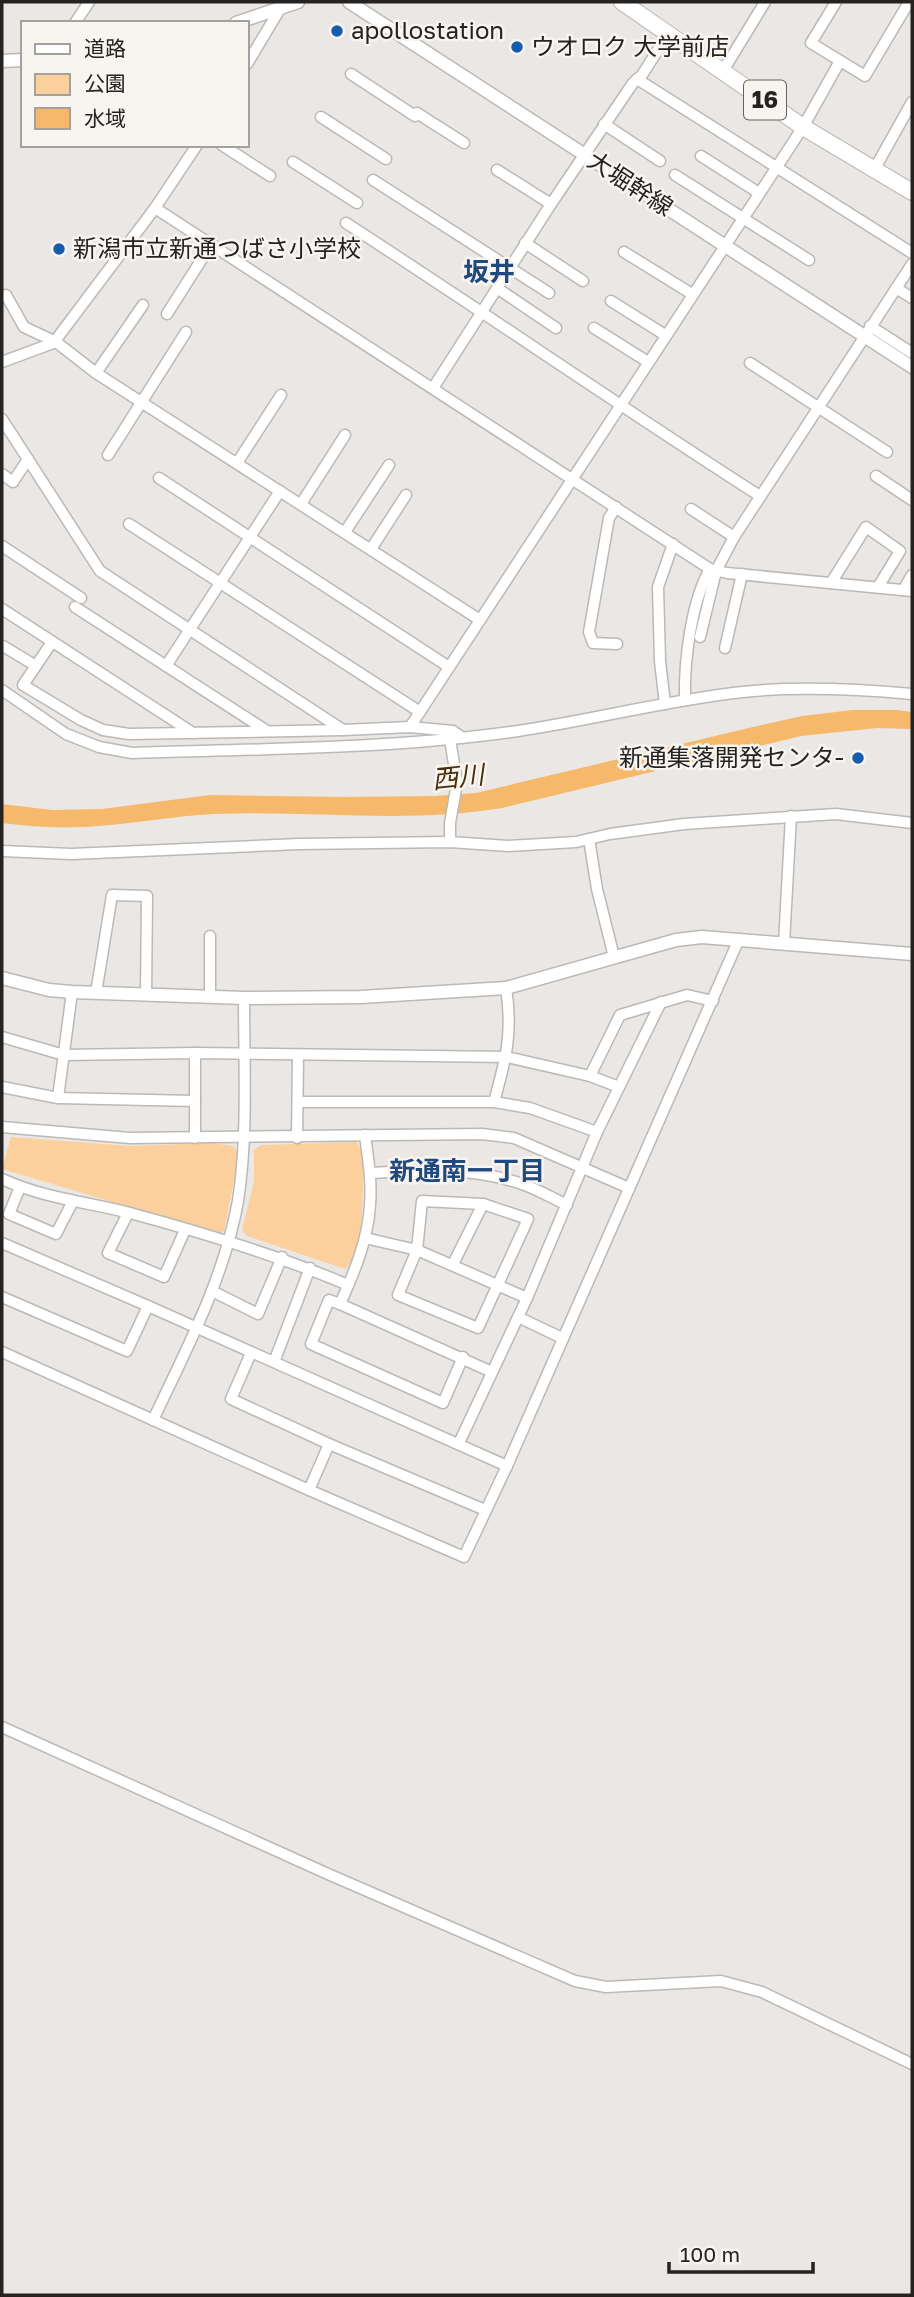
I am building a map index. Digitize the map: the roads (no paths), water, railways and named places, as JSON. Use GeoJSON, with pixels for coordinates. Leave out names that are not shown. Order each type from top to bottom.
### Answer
{"type":"FeatureCollection","features":[{"type":"Feature","properties":{"kind":"main road","name":"16"},"geometry":{"type":"LineString","coordinates":[[622,2],[803,127],[912,192]]}},
{"type":"Feature","properties":{"kind":"street"},"geometry":{"type":"LineString","coordinates":[[76,21],[89,2]]}},
{"type":"Feature","properties":{"kind":"street"},"geometry":{"type":"LineString","coordinates":[[242,21],[298,2]]}},
{"type":"Feature","properties":{"kind":"street","name":"大堀幹線"},"geometry":{"type":"LineString","coordinates":[[348,2],[724,245],[868,331],[912,366]]}},
{"type":"Feature","properties":{"kind":"street"},"geometry":{"type":"LineString","coordinates":[[723,71],[765,2]]}},
{"type":"Feature","properties":{"kind":"street"},"geometry":{"type":"LineString","coordinates":[[836,2],[811,43],[865,76],[909,2]]}},
{"type":"Feature","properties":{"kind":"street"},"geometry":{"type":"LineString","coordinates":[[248,62],[280,9]]}},
{"type":"Feature","properties":{"kind":"street"},"geometry":{"type":"LineString","coordinates":[[433,388],[584,154],[642,75],[668,34]]}},
{"type":"Feature","properties":{"kind":"street"},"geometry":{"type":"LineString","coordinates":[[2,61],[21,60]]}},
{"type":"Feature","properties":{"kind":"street"},"geometry":{"type":"LineString","coordinates":[[410,727],[803,127],[840,61]]}},
{"type":"Feature","properties":{"kind":"street"},"geometry":{"type":"LineString","coordinates":[[351,74],[464,143]]}},
{"type":"Feature","properties":{"kind":"street"},"geometry":{"type":"LineString","coordinates":[[637,79],[912,253]]}},
{"type":"Feature","properties":{"kind":"street"},"geometry":{"type":"LineString","coordinates":[[874,170],[912,102]]}},
{"type":"Feature","properties":{"kind":"street"},"geometry":{"type":"LineString","coordinates":[[321,117],[386,159]]}},
{"type":"Feature","properties":{"kind":"street"},"geometry":{"type":"LineString","coordinates":[[604,124],[660,161]]}},
{"type":"Feature","properties":{"kind":"street"},"geometry":{"type":"LineString","coordinates":[[2,362],[56,342],[155,208],[196,147]]}},
{"type":"Feature","properties":{"kind":"street"},"geometry":{"type":"LineString","coordinates":[[225,147],[270,176]]}},
{"type":"Feature","properties":{"kind":"street"},"geometry":{"type":"LineString","coordinates":[[701,156],[759,193]]}},
{"type":"Feature","properties":{"kind":"street"},"geometry":{"type":"LineString","coordinates":[[293,162],[356,203]]}},
{"type":"Feature","properties":{"kind":"street"},"geometry":{"type":"LineString","coordinates":[[497,170],[551,204]]}},
{"type":"Feature","properties":{"kind":"street"},"geometry":{"type":"LineString","coordinates":[[675,175],[809,260]]}},
{"type":"Feature","properties":{"kind":"street"},"geometry":{"type":"LineString","coordinates":[[373,180],[549,293]]}},
{"type":"Feature","properties":{"kind":"street"},"geometry":{"type":"LineString","coordinates":[[155,208],[713,570],[908,590],[912,575]]}},
{"type":"Feature","properties":{"kind":"street"},"geometry":{"type":"LineString","coordinates":[[346,223],[483,312],[619,406],[760,496]]}},
{"type":"Feature","properties":{"kind":"street"},"geometry":{"type":"LineString","coordinates":[[167,314],[212,243]]}},
{"type":"Feature","properties":{"kind":"street"},"geometry":{"type":"LineString","coordinates":[[525,243],[583,281]]}},
{"type":"Feature","properties":{"kind":"street"},"geometry":{"type":"LineString","coordinates":[[624,252],[692,295]]}},
{"type":"Feature","properties":{"kind":"street"},"geometry":{"type":"LineString","coordinates":[[685,699],[685,669],[690,636],[704,583],[912,264]]}},
{"type":"Feature","properties":{"kind":"street"},"geometry":{"type":"LineString","coordinates":[[498,288],[556,328]]}},
{"type":"Feature","properties":{"kind":"street"},"geometry":{"type":"LineString","coordinates":[[896,288],[912,298]]}},
{"type":"Feature","properties":{"kind":"street"},"geometry":{"type":"LineString","coordinates":[[6,295],[24,327],[56,342],[96,373],[480,620]]}},
{"type":"Feature","properties":{"kind":"street"},"geometry":{"type":"LineString","coordinates":[[611,301],[665,335]]}},
{"type":"Feature","properties":{"kind":"street"},"geometry":{"type":"LineString","coordinates":[[96,373],[143,305]]}},
{"type":"Feature","properties":{"kind":"street"},"geometry":{"type":"LineString","coordinates":[[594,328],[648,362]]}},
{"type":"Feature","properties":{"kind":"street"},"geometry":{"type":"LineString","coordinates":[[868,331],[912,353]]}},
{"type":"Feature","properties":{"kind":"street"},"geometry":{"type":"LineString","coordinates":[[108,455],[186,332]]}},
{"type":"Feature","properties":{"kind":"street"},"geometry":{"type":"LineString","coordinates":[[750,363],[887,452]]}},
{"type":"Feature","properties":{"kind":"street"},"geometry":{"type":"LineString","coordinates":[[237,463],[281,395]]}},
{"type":"Feature","properties":{"kind":"street"},"geometry":{"type":"LineString","coordinates":[[2,419],[100,571],[343,730]]}},
{"type":"Feature","properties":{"kind":"street"},"geometry":{"type":"LineString","coordinates":[[300,504],[345,435]]}},
{"type":"Feature","properties":{"kind":"street"},"geometry":{"type":"LineString","coordinates":[[2,474],[13,482],[28,459]]}},
{"type":"Feature","properties":{"kind":"street"},"geometry":{"type":"LineString","coordinates":[[345,532],[389,465]]}},
{"type":"Feature","properties":{"kind":"street"},"geometry":{"type":"LineString","coordinates":[[876,476],[912,500]]}},
{"type":"Feature","properties":{"kind":"street"},"geometry":{"type":"LineString","coordinates":[[159,478],[449,667]]}},
{"type":"Feature","properties":{"kind":"street"},"geometry":{"type":"LineString","coordinates":[[166,666],[280,491]]}},
{"type":"Feature","properties":{"kind":"street"},"geometry":{"type":"LineString","coordinates":[[371,549],[406,495]]}},
{"type":"Feature","properties":{"kind":"street"},"geometry":{"type":"LineString","coordinates":[[616,508],[609,518],[589,632],[593,643],[617,644]]}},
{"type":"Feature","properties":{"kind":"street"},"geometry":{"type":"LineString","coordinates":[[691,509],[734,537]]}},
{"type":"Feature","properties":{"kind":"street"},"geometry":{"type":"LineString","coordinates":[[129,524],[420,712]]}},
{"type":"Feature","properties":{"kind":"street"},"geometry":{"type":"LineString","coordinates":[[831,583],[866,527],[900,551],[877,587]]}},
{"type":"Feature","properties":{"kind":"street"},"geometry":{"type":"LineString","coordinates":[[665,704],[660,661],[658,587],[673,544]]}},
{"type":"Feature","properties":{"kind":"street"},"geometry":{"type":"LineString","coordinates":[[2,546],[166,666],[267,731]]}},
{"type":"Feature","properties":{"kind":"street"},"geometry":{"type":"LineString","coordinates":[[700,638],[713,570]]}},
{"type":"Feature","properties":{"kind":"street"},"geometry":{"type":"LineString","coordinates":[[725,648],[742,574]]}},
{"type":"Feature","properties":{"kind":"street"},"geometry":{"type":"LineString","coordinates":[[2,609],[194,734]]}},
{"type":"Feature","properties":{"kind":"street"},"geometry":{"type":"LineString","coordinates":[[52,642],[23,685],[80,720],[103,730],[129,734],[194,734],[410,727],[453,731],[463,738]]}},
{"type":"Feature","properties":{"kind":"street"},"geometry":{"type":"LineString","coordinates":[[3,646],[36,666]]}},
{"type":"Feature","properties":{"kind":"street"},"geometry":{"type":"LineString","coordinates":[[2,690],[66,734],[99,747],[132,753],[375,746],[463,738],[591,719],[685,699],[745,692],[858,689],[912,694]]}},
{"type":"Feature","properties":{"kind":"street"},"geometry":{"type":"LineString","coordinates":[[450,739],[457,783],[450,823],[450,842]]}},
{"type":"Feature","properties":{"kind":"street"},"geometry":{"type":"LineString","coordinates":[[2,851],[71,854],[299,844],[450,842],[508,846],[576,842],[610,834],[684,824],[791,816],[836,814],[912,822]]}},
{"type":"Feature","properties":{"kind":"street"},"geometry":{"type":"LineString","coordinates":[[784,943],[791,816]]}},
{"type":"Feature","properties":{"kind":"street"},"geometry":{"type":"LineString","coordinates":[[589,839],[597,888],[614,957]]}},
{"type":"Feature","properties":{"kind":"street"},"geometry":{"type":"LineString","coordinates":[[96,993],[112,895],[147,896],[146,995]]}},
{"type":"Feature","properties":{"kind":"street"},"geometry":{"type":"LineString","coordinates":[[210,936],[211,997]]}},
{"type":"Feature","properties":{"kind":"street"},"geometry":{"type":"LineString","coordinates":[[2,978],[49,990],[72,992],[244,998],[361,997],[506,988],[676,940],[702,937],[912,954]]}},
{"type":"Feature","properties":{"kind":"street"},"geometry":{"type":"LineString","coordinates":[[2,1352],[464,1557],[507,1466],[739,939]]}},
{"type":"Feature","properties":{"kind":"street"},"geometry":{"type":"LineString","coordinates":[[494,1102],[507,1057],[511,1018],[506,988]]}},
{"type":"Feature","properties":{"kind":"street"},"geometry":{"type":"LineString","coordinates":[[58,1098],[72,992]]}},
{"type":"Feature","properties":{"kind":"street"},"geometry":{"type":"LineString","coordinates":[[590,1076],[620,1015],[687,995],[713,1001]]}},
{"type":"Feature","properties":{"kind":"street"},"geometry":{"type":"LineString","coordinates":[[153,1420],[212,1291],[237,1204],[242,1170],[244,998]]}},
{"type":"Feature","properties":{"kind":"street"},"geometry":{"type":"LineString","coordinates":[[458,1443],[527,1298],[597,1132],[661,1003]]}},
{"type":"Feature","properties":{"kind":"street"},"geometry":{"type":"LineString","coordinates":[[2,1037],[64,1055],[195,1053],[507,1057],[590,1076],[619,1087]]}},
{"type":"Feature","properties":{"kind":"street"},"geometry":{"type":"LineString","coordinates":[[195,1053],[195,1138]]}},
{"type":"Feature","properties":{"kind":"street"},"geometry":{"type":"LineString","coordinates":[[297,1138],[298,1056]]}},
{"type":"Feature","properties":{"kind":"street"},"geometry":{"type":"LineString","coordinates":[[2,1087],[58,1098],[195,1101]]}},
{"type":"Feature","properties":{"kind":"street"},"geometry":{"type":"LineString","coordinates":[[298,1102],[494,1102],[530,1108],[597,1132]]}},
{"type":"Feature","properties":{"kind":"street"},"geometry":{"type":"LineString","coordinates":[[3,1130],[130,1138],[482,1134],[514,1138],[629,1188]]}},
{"type":"Feature","properties":{"kind":"street"},"geometry":{"type":"LineString","coordinates":[[340,1304],[365,1238],[370,1206],[370,1173],[365,1135]]}},
{"type":"Feature","properties":{"kind":"street"},"geometry":{"type":"LineString","coordinates":[[370,1173],[432,1169],[476,1172],[523,1184],[567,1205]]}},
{"type":"Feature","properties":{"kind":"street"},"geometry":{"type":"LineString","coordinates":[[2,1179],[20,1188],[128,1213],[282,1257],[348,1285]]}},
{"type":"Feature","properties":{"kind":"street"},"geometry":{"type":"LineString","coordinates":[[20,1188],[9,1214],[56,1234],[73,1201]]}},
{"type":"Feature","properties":{"kind":"street"},"geometry":{"type":"LineString","coordinates":[[422,1201],[483,1204],[528,1219],[478,1328],[398,1295],[417,1250],[422,1201]]}},
{"type":"Feature","properties":{"kind":"street"},"geometry":{"type":"LineString","coordinates":[[453,1264],[483,1204]]}},
{"type":"Feature","properties":{"kind":"street"},"geometry":{"type":"LineString","coordinates":[[128,1213],[108,1253],[164,1277],[185,1230]]}},
{"type":"Feature","properties":{"kind":"street"},"geometry":{"type":"LineString","coordinates":[[365,1238],[417,1250],[527,1298]]}},
{"type":"Feature","properties":{"kind":"street"},"geometry":{"type":"LineString","coordinates":[[2,1243],[507,1466]]}},
{"type":"Feature","properties":{"kind":"street"},"geometry":{"type":"LineString","coordinates":[[212,1291],[258,1314],[282,1257]]}},
{"type":"Feature","properties":{"kind":"street"},"geometry":{"type":"LineString","coordinates":[[274,1362],[310,1268]]}},
{"type":"Feature","properties":{"kind":"street"},"geometry":{"type":"LineString","coordinates":[[2,1297],[127,1351],[148,1306]]}},
{"type":"Feature","properties":{"kind":"street"},"geometry":{"type":"LineString","coordinates":[[463,1357],[443,1403],[311,1344],[329,1300],[463,1357],[492,1372]]}},
{"type":"Feature","properties":{"kind":"street"},"geometry":{"type":"LineString","coordinates":[[518,1317],[562,1338]]}},
{"type":"Feature","properties":{"kind":"street"},"geometry":{"type":"LineString","coordinates":[[251,1353],[231,1399],[485,1510]]}},
{"type":"Feature","properties":{"kind":"street"},"geometry":{"type":"LineString","coordinates":[[309,1490],[329,1444]]}},
{"type":"Feature","properties":{"kind":"street"},"geometry":{"type":"LineString","coordinates":[[2,1727],[328,1874],[575,1981],[606,1987],[721,1981],[762,1992],[912,2064]]}},
{"type":"Feature","properties":{"kind":"water"},"geometry":{"type":"Polygon","coordinates":[[[853,710],[912,712],[912,729],[877,728],[801,736],[502,808],[466,813],[394,816],[214,814],[74,827],[2,823],[2,804],[52,810],[102,809],[210,795],[345,797],[476,793],[802,716],[853,710]]]}},
{"type":"Feature","properties":{"kind":"place","name":"apollostation"},"geometry":{"type":"Point","coordinates":[337,31]}},
{"type":"Feature","properties":{"kind":"place","name":"ウオロク 大学前店"},"geometry":{"type":"Point","coordinates":[517,47]}},
{"type":"Feature","properties":{"kind":"place","name":"新潟市立新通つばさ小学校"},"geometry":{"type":"Point","coordinates":[59,249]}},
{"type":"Feature","properties":{"kind":"place","name":"新通集落開発センタ-"},"geometry":{"type":"Point","coordinates":[858,758]}},
{"type":"Feature","properties":{"kind":"district","name":"坂井"},"geometry":{"type":"Point","coordinates":[489,272]}},
{"type":"Feature","properties":{"kind":"district","name":"新通南一丁目"},"geometry":{"type":"Point","coordinates":[467,1171]}},
{"type":"Feature","properties":{"kind":"water label","name":"西川"},"geometry":{"type":"Point","coordinates":[458,777]}}]}
